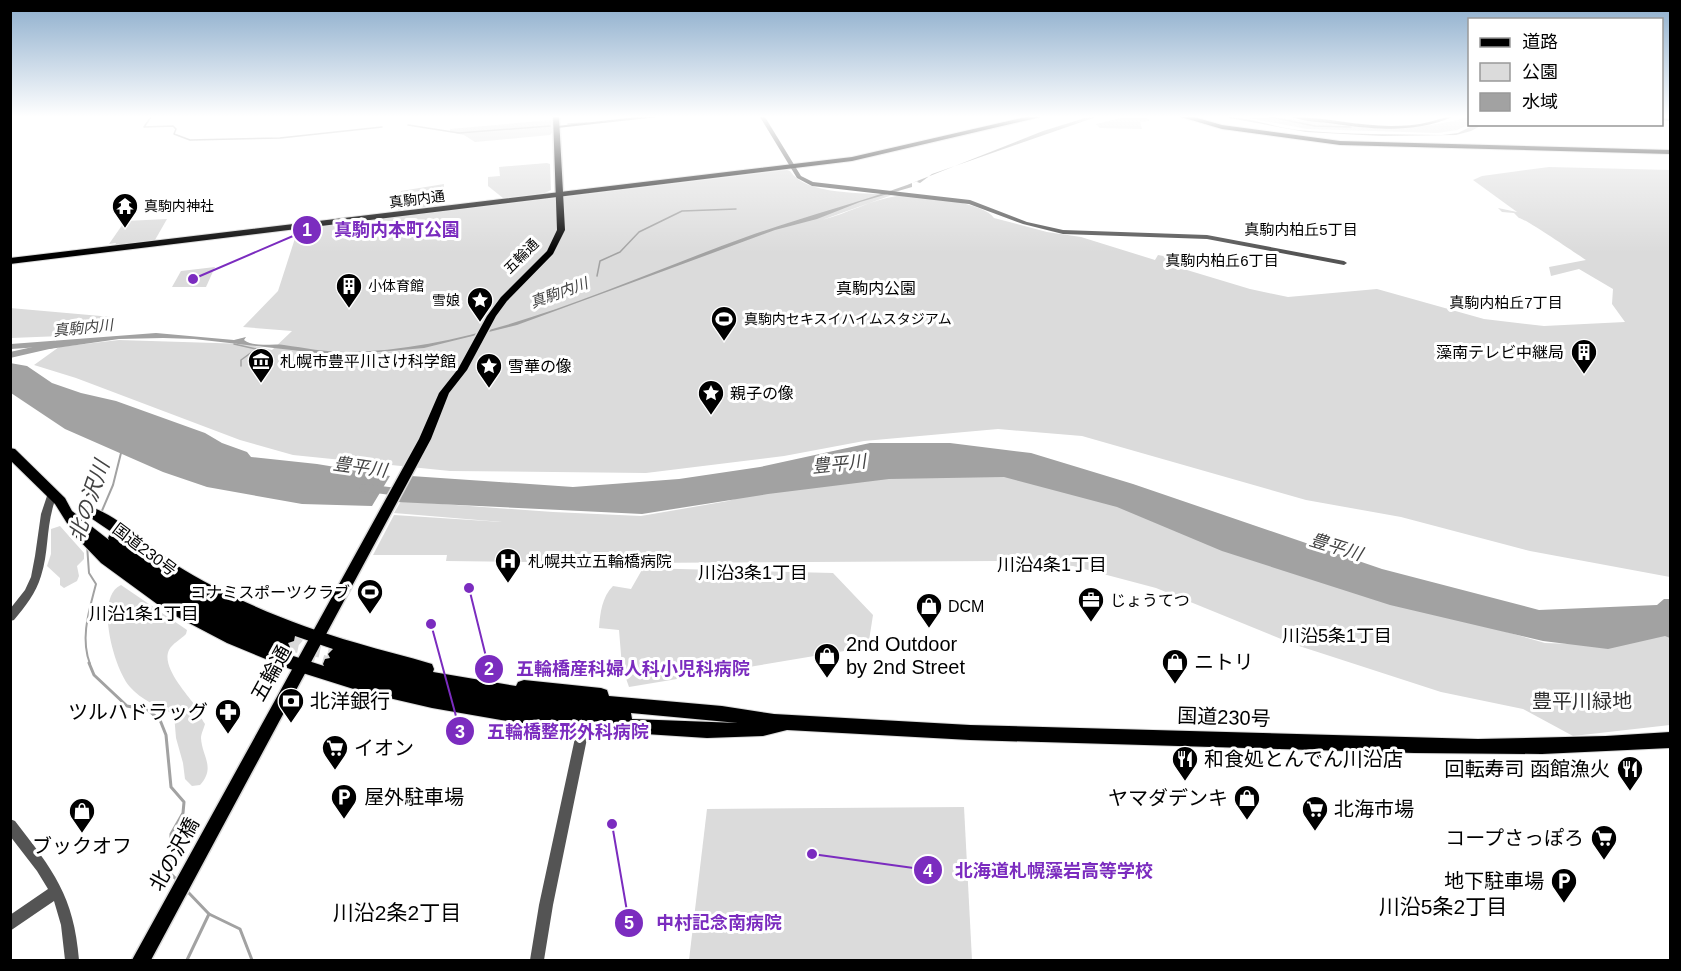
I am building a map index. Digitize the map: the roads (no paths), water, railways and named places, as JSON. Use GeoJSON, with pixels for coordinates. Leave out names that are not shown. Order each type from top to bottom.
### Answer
{"type":"FeatureCollection","features":[{"type":"Feature","properties":{"kind":"highway","name":"真駒内通"},"geometry":{"type":"LineString","coordinates":[[10,261],[827,162]]}},
{"type":"Feature","properties":{"kind":"highway","name":"国道230号"},"geometry":{"type":"LineString","coordinates":[[10,452],[57,497],[175,596],[208,614],[285,642]]}},
{"type":"Feature","properties":{"kind":"highway","name":"国道230号"},"geometry":{"type":"LineString","coordinates":[[57,497],[75,526],[86,519]]}},
{"type":"Feature","properties":{"kind":"highway"},"geometry":{"type":"LineString","coordinates":[[86,519],[99,554],[167,566],[214,593],[256,613],[361,652],[455,675],[535,688],[678,700],[762,712],[785,723]]}},
{"type":"Feature","properties":{"kind":"highway"},"geometry":{"type":"LineString","coordinates":[[132,559],[192,618],[244,643],[301,665],[369,686],[447,705],[497,714],[585,724],[666,729],[759,730],[785,723]]}},
{"type":"Feature","properties":{"kind":"highway","name":"国道230号"},"geometry":{"type":"LineString","coordinates":[[334,659],[406,685],[539,709],[739,724],[785,723],[938,731],[1492,747],[1586,746],[1671,740]]}},
{"type":"Feature","properties":{"kind":"main road","name":"五輪通"},"geometry":{"type":"LineString","coordinates":[[218,820],[426,436],[435,428],[489,320],[508,295],[545,258],[559,239],[561,230],[558,162]]}},
{"type":"Feature","properties":{"kind":"main road","name":"北の沢橋"},"geometry":{"type":"LineString","coordinates":[[141,960],[218,820]]}},
{"type":"Feature","properties":{"kind":"street"},"geometry":{"type":"LineString","coordinates":[[789,162],[800,179],[809,183],[980,204],[1030,225],[1063,232],[1207,237],[1344,263]]}},
{"type":"Feature","properties":{"kind":"street"},"geometry":{"type":"LineString","coordinates":[[10,617],[25,597],[36,576],[45,509],[57,497]]}},
{"type":"Feature","properties":{"kind":"street"},"geometry":{"type":"LineString","coordinates":[[537,960],[567,800],[585,724]]}},
{"type":"Feature","properties":{"kind":"street"},"geometry":{"type":"LineString","coordinates":[[10,825],[46,871],[56,891],[67,922],[72,960]]}},
{"type":"Feature","properties":{"kind":"street"},"geometry":{"type":"LineString","coordinates":[[10,924],[56,891]]}},
{"type":"Feature","properties":{"kind":"water"},"geometry":{"type":"Polygon","coordinates":[[[912,183],[912,187],[860,202],[817,219],[775,230],[517,325],[424,348],[356,354],[318,353],[194,339],[163,338],[119,339],[49,349],[40,347],[11,349],[11,344],[156,333],[234,340],[246,337],[244,340],[258,345],[284,345],[338,352],[398,348],[449,340],[550,311],[746,237],[912,183]]]}},
{"type":"Feature","properties":{"kind":"water"},"geometry":{"type":"Polygon","coordinates":[[[10,363],[27,366],[52,383],[116,401],[205,433],[222,443],[247,452],[251,457],[317,464],[390,476],[372,506],[302,504],[207,487],[163,472],[65,429],[11,393],[10,363]]]}},
{"type":"Feature","properties":{"kind":"water"},"geometry":{"type":"Polygon","coordinates":[[[870,443],[950,443],[1031,453],[1133,484],[1382,569],[1539,610],[1657,605],[1664,599],[1670,599],[1670,638],[1665,636],[1608,649],[1543,641],[1390,605],[1222,551],[1117,507],[1004,477],[889,479],[768,494],[642,514],[397,502],[411,476],[573,487],[679,479],[760,467],[870,443]]]}},
{"type":"Feature","properties":{"kind":"waterway"},"geometry":{"type":"LineString","coordinates":[[597,276],[600,261],[620,252],[639,232],[682,211],[736,209]]}},
{"type":"Feature","properties":{"kind":"waterway"},"geometry":{"type":"LineString","coordinates":[[234,344],[256,349],[241,360],[241,366]]}},
{"type":"Feature","properties":{"kind":"waterway","name":"真駒内川"},"geometry":{"type":"LineString","coordinates":[[10,355],[55,345]]}},
{"type":"Feature","properties":{"kind":"waterway","name":"北の沢川"},"geometry":{"type":"LineString","coordinates":[[101,513],[113,485],[121,453]]}},
{"type":"Feature","properties":{"kind":"waterway","name":"豊平川"},"geometry":{"type":"LineString","coordinates":[[365,488],[405,493]]}},
{"type":"Feature","properties":{"kind":"waterway","name":"北の沢川"},"geometry":{"type":"LineString","coordinates":[[87,545],[89,573],[96,584],[88,614],[86,634],[90,664]]}},
{"type":"Feature","properties":{"kind":"waterway","name":"北の沢川"},"geometry":{"type":"LineString","coordinates":[[89,663],[94,675],[127,706],[148,710],[160,720],[166,735],[171,787],[184,802],[183,813],[171,834],[170,873],[177,880]]}},
{"type":"Feature","properties":{"kind":"waterway","name":"北の沢川"},"geometry":{"type":"LineString","coordinates":[[187,891],[209,914]]}},
{"type":"Feature","properties":{"kind":"waterway","name":"北の沢川"},"geometry":{"type":"LineString","coordinates":[[187,960],[209,914]]}},
{"type":"Feature","properties":{"kind":"waterway"},"geometry":{"type":"LineString","coordinates":[[209,914],[240,929],[252,960]]}},
{"type":"Feature","properties":{"kind":"tunnel"},"geometry":{"type":"LineString","coordinates":[[288,637],[298,646],[336,654]]}},
{"type":"Feature","properties":{"kind":"tunnel"},"geometry":{"type":"LineString","coordinates":[[282,647],[286,652],[331,664],[327,663]]}},
{"type":"Feature","properties":{"kind":"place","name":"真駒内神社"},"geometry":{"type":"Point","coordinates":[125,229]}},
{"type":"Feature","properties":{"kind":"place","name":"真駒内本町公園"},"geometry":{"type":"Point","coordinates":[193,279]}},
{"type":"Feature","properties":{"kind":"place","name":"小体育館"},"geometry":{"type":"Point","coordinates":[349,309]}},
{"type":"Feature","properties":{"kind":"place","name":"雪娘"},"geometry":{"type":"Point","coordinates":[480,323]}},
{"type":"Feature","properties":{"kind":"place","name":"真駒内セキスイハイムスタジアム"},"geometry":{"type":"Point","coordinates":[724,342]}},
{"type":"Feature","properties":{"kind":"place","name":"藻南テレビ中継局"},"geometry":{"type":"Point","coordinates":[1584,375]}},
{"type":"Feature","properties":{"kind":"place","name":"札幌市豊平川さけ科学館"},"geometry":{"type":"Point","coordinates":[261,384]}},
{"type":"Feature","properties":{"kind":"place","name":"雪華の像"},"geometry":{"type":"Point","coordinates":[489,389]}},
{"type":"Feature","properties":{"kind":"place","name":"親子の像"},"geometry":{"type":"Point","coordinates":[711,416]}},
{"type":"Feature","properties":{"kind":"place","name":"札幌共立五輪橋病院"},"geometry":{"type":"Point","coordinates":[508,584]}},
{"type":"Feature","properties":{"kind":"place","name":"五輪橋産科婦人科小児科病院"},"geometry":{"type":"Point","coordinates":[469,588]}},
{"type":"Feature","properties":{"kind":"place","name":"コナミスポーツクラブ"},"geometry":{"type":"Point","coordinates":[370,615]}},
{"type":"Feature","properties":{"kind":"place","name":"じょうてつ"},"geometry":{"type":"Point","coordinates":[1091,623]}},
{"type":"Feature","properties":{"kind":"place","name":"五輪橋整形外科病院"},"geometry":{"type":"Point","coordinates":[431,624]}},
{"type":"Feature","properties":{"kind":"place","name":"DCM"},"geometry":{"type":"Point","coordinates":[929,629]}},
{"type":"Feature","properties":{"kind":"place","name":"2nd Outdoor by 2nd Street"},"geometry":{"type":"Point","coordinates":[827,679]}},
{"type":"Feature","properties":{"kind":"place","name":"ニトリ"},"geometry":{"type":"Point","coordinates":[1175,685]}},
{"type":"Feature","properties":{"kind":"place","name":"北洋銀行"},"geometry":{"type":"Point","coordinates":[291,724]}},
{"type":"Feature","properties":{"kind":"place","name":"ツルハドラッグ"},"geometry":{"type":"Point","coordinates":[228,735]}},
{"type":"Feature","properties":{"kind":"place","name":"イオン"},"geometry":{"type":"Point","coordinates":[335,771]}},
{"type":"Feature","properties":{"kind":"place","name":"和食処とんでん川沿店"},"geometry":{"type":"Point","coordinates":[1185,782]}},
{"type":"Feature","properties":{"kind":"place","name":"回転寿司 函館漁火"},"geometry":{"type":"Point","coordinates":[1630,792]}},
{"type":"Feature","properties":{"kind":"place","name":"屋外駐車場"},"geometry":{"type":"Point","coordinates":[344,820]}},
{"type":"Feature","properties":{"kind":"place","name":"ヤマダデンキ"},"geometry":{"type":"Point","coordinates":[1247,821]}},
{"type":"Feature","properties":{"kind":"place","name":"中村記念南病院"},"geometry":{"type":"Point","coordinates":[612,824]}},
{"type":"Feature","properties":{"kind":"place","name":"北海市場"},"geometry":{"type":"Point","coordinates":[1315,832]}},
{"type":"Feature","properties":{"kind":"place","name":"ブックオフ"},"geometry":{"type":"Point","coordinates":[82,834]}},
{"type":"Feature","properties":{"kind":"place","name":"北海道札幌藻岩高等学校"},"geometry":{"type":"Point","coordinates":[812,854]}},
{"type":"Feature","properties":{"kind":"place","name":"コープさっぽろ"},"geometry":{"type":"Point","coordinates":[1604,861]}},
{"type":"Feature","properties":{"kind":"place","name":"地下駐車場"},"geometry":{"type":"Point","coordinates":[1564,904]}},
{"type":"Feature","properties":{"kind":"district","name":"真駒内柏丘5丁目"},"geometry":{"type":"Point","coordinates":[1301,230]}},
{"type":"Feature","properties":{"kind":"district","name":"真駒内柏丘6丁目"},"geometry":{"type":"Point","coordinates":[1222,261]}},
{"type":"Feature","properties":{"kind":"district","name":"真駒内公園"},"geometry":{"type":"Point","coordinates":[876,288]}},
{"type":"Feature","properties":{"kind":"district","name":"真駒内柏丘7丁目"},"geometry":{"type":"Point","coordinates":[1506,303]}},
{"type":"Feature","properties":{"kind":"district","name":"川沿4条1丁目"},"geometry":{"type":"Point","coordinates":[1052,565]}},
{"type":"Feature","properties":{"kind":"district","name":"川沿3条1丁目"},"geometry":{"type":"Point","coordinates":[753,573]}},
{"type":"Feature","properties":{"kind":"district","name":"川沿1条1丁目"},"geometry":{"type":"Point","coordinates":[144,614]}},
{"type":"Feature","properties":{"kind":"district","name":"川沿5条1丁目"},"geometry":{"type":"Point","coordinates":[1337,636]}},
{"type":"Feature","properties":{"kind":"district","name":"川沿5条2丁目"},"geometry":{"type":"Point","coordinates":[1443,907]}},
{"type":"Feature","properties":{"kind":"district","name":"川沿2条2丁目"},"geometry":{"type":"Point","coordinates":[397,913]}},
{"type":"Feature","properties":{"kind":"park label","name":"豊平川緑地"},"geometry":{"type":"Point","coordinates":[1582,701]}}]}
